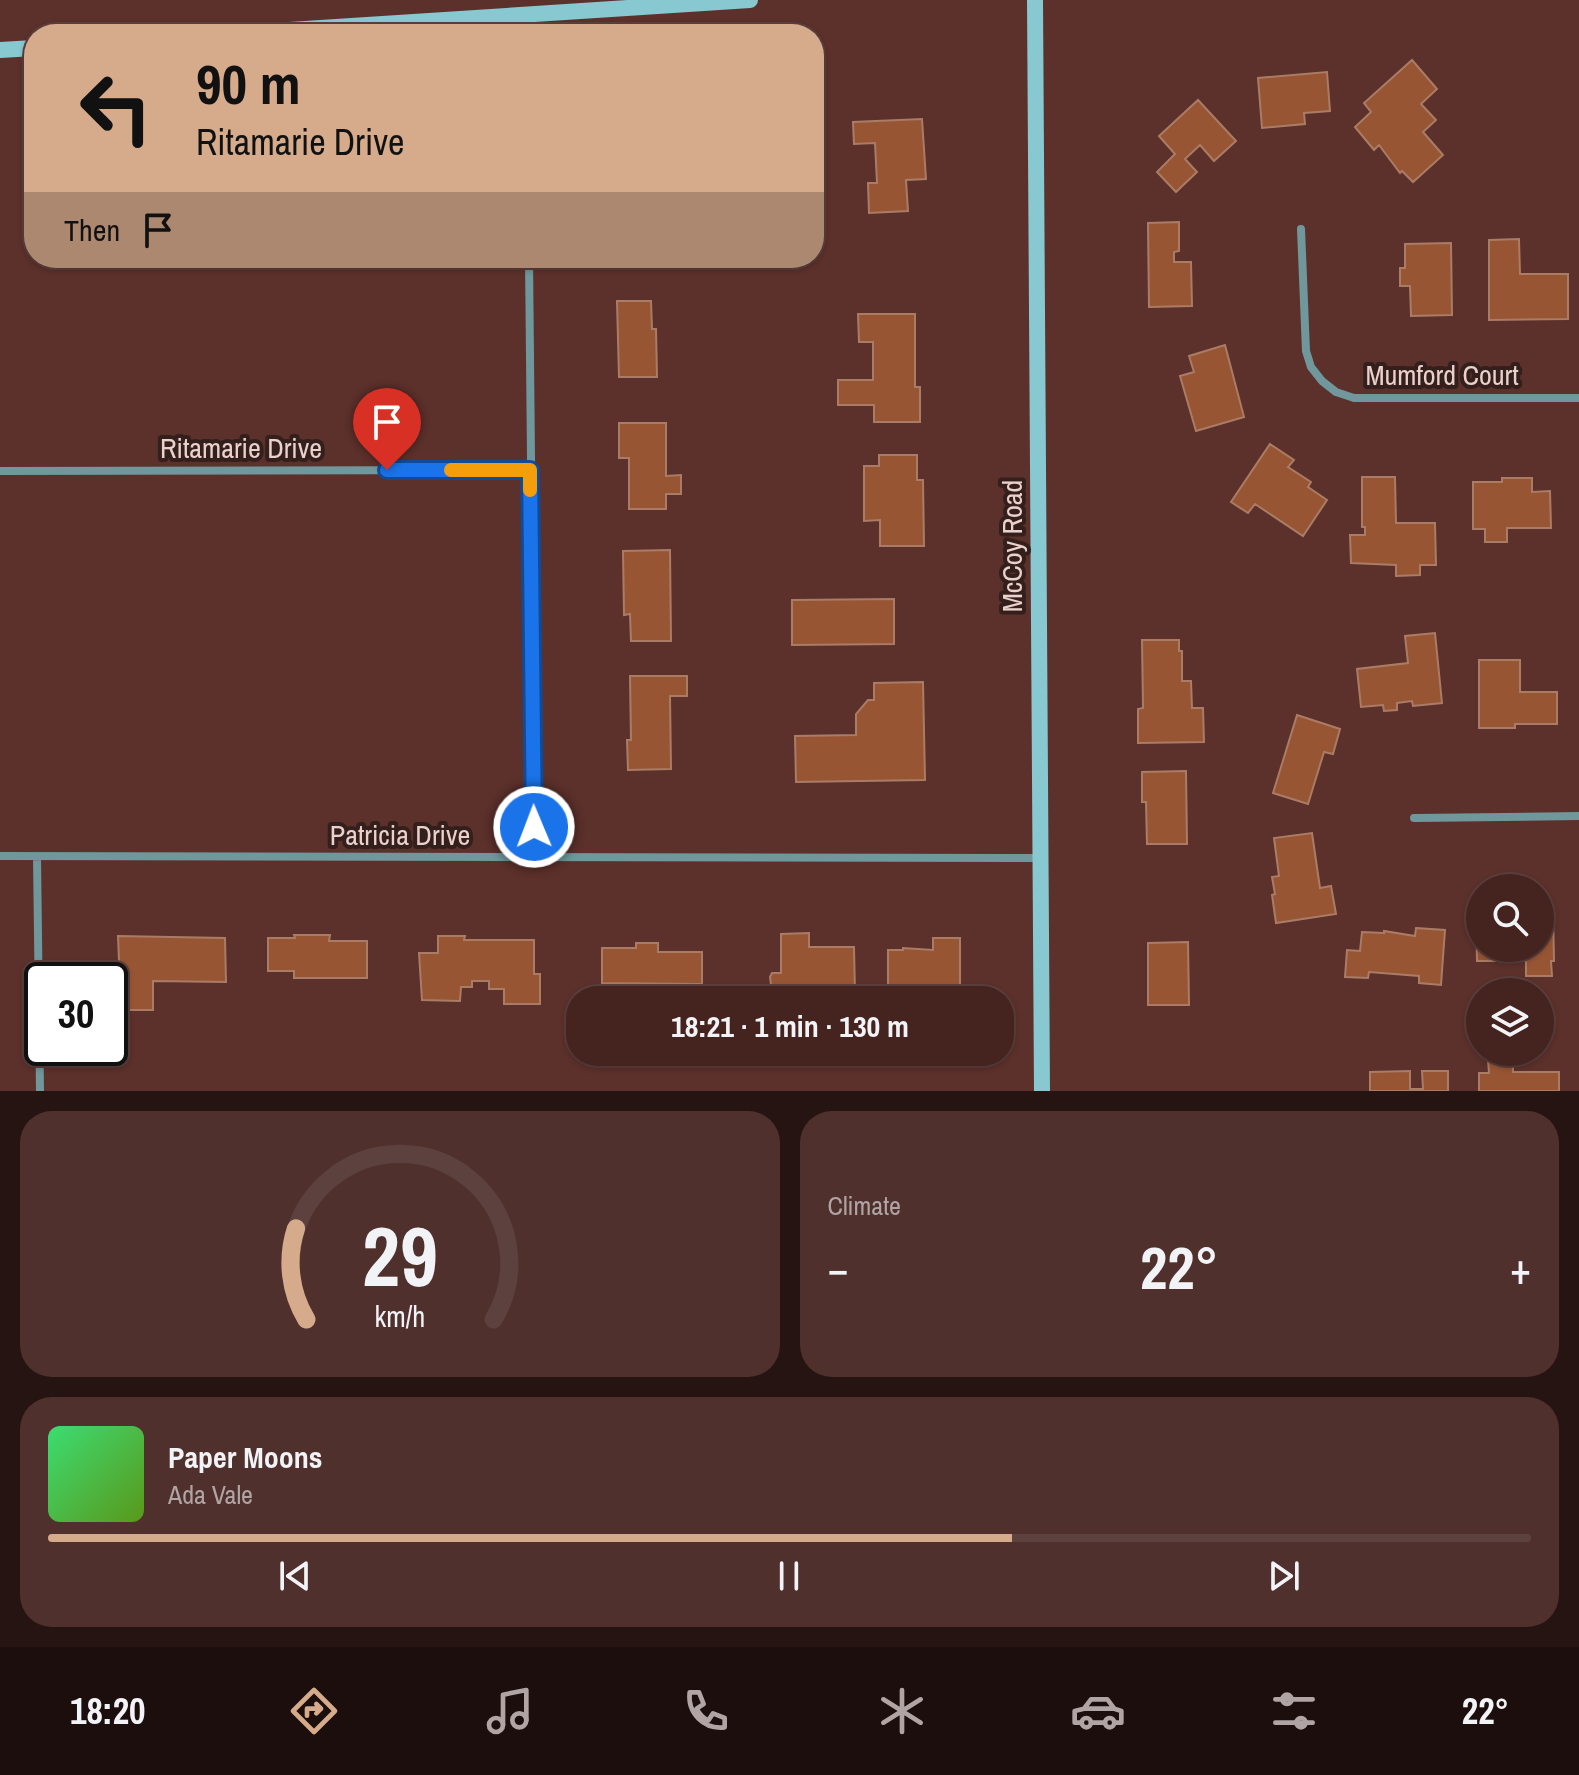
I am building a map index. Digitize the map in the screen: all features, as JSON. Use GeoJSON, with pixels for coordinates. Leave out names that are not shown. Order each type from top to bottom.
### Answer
{"type":"FeatureCollection","features":[{"type":"Feature","properties":{"kind":"main road"},"geometry":{"type":"LineString","coordinates":[[371,24],[750,0]]}},
{"type":"Feature","properties":{"kind":"main road","name":"McCoy Road"},"geometry":{"type":"LineString","coordinates":[[1035,0],[1042,1091]]}},
{"type":"Feature","properties":{"kind":"main road"},"geometry":{"type":"LineString","coordinates":[[0,50],[24,49]]}},
{"type":"Feature","properties":{"kind":"street"},"geometry":{"type":"LineString","coordinates":[[528,13],[528,24]]}},
{"type":"Feature","properties":{"kind":"street","name":"Mumford Court"},"geometry":{"type":"LineString","coordinates":[[1301,229],[1306,351],[1311,367],[1336,392],[1370,399],[1579,398]]}},
{"type":"Feature","properties":{"kind":"street"},"geometry":{"type":"LineString","coordinates":[[529,268],[535,856]]}},
{"type":"Feature","properties":{"kind":"street","name":"Ritamarie Drive"},"geometry":{"type":"LineString","coordinates":[[0,471],[530,470]]}},
{"type":"Feature","properties":{"kind":"street"},"geometry":{"type":"LineString","coordinates":[[1414,818],[1579,816]]}},
{"type":"Feature","properties":{"kind":"street","name":"Patricia Drive"},"geometry":{"type":"LineString","coordinates":[[0,856],[1039,858]]}},
{"type":"Feature","properties":{"kind":"street"},"geometry":{"type":"LineString","coordinates":[[37,857],[40,1091]]}},
{"type":"Feature","properties":{"kind":"building"},"geometry":{"type":"Polygon","coordinates":[[[1412,60],[1437,89],[1421,104],[1436,120],[1423,132],[1443,155],[1413,182],[1402,171],[1400,173],[1379,145],[1374,150],[1355,127],[1371,112],[1364,103],[1412,60]]]}},
{"type":"Feature","properties":{"kind":"building"},"geometry":{"type":"Polygon","coordinates":[[[1327,72],[1330,111],[1304,113],[1305,124],[1262,128],[1258,78],[1327,72]]]}},
{"type":"Feature","properties":{"kind":"building"},"geometry":{"type":"Polygon","coordinates":[[[1198,100],[1236,141],[1214,161],[1200,145],[1185,159],[1197,172],[1176,192],[1157,172],[1175,154],[1159,136],[1198,100]]]}},
{"type":"Feature","properties":{"kind":"building"},"geometry":{"type":"Polygon","coordinates":[[[922,119],[926,179],[906,180],[908,211],[869,213],[868,183],[877,183],[875,143],[854,144],[853,122],[922,119]]]}},
{"type":"Feature","properties":{"kind":"building"},"geometry":{"type":"Polygon","coordinates":[[[1179,222],[1179,251],[1174,252],[1174,262],[1191,262],[1192,306],[1149,307],[1148,223],[1179,222]]]}},
{"type":"Feature","properties":{"kind":"building"},"geometry":{"type":"Polygon","coordinates":[[[1519,239],[1520,274],[1568,274],[1568,319],[1489,320],[1489,240],[1519,239]]]}},
{"type":"Feature","properties":{"kind":"building"},"geometry":{"type":"Polygon","coordinates":[[[1451,243],[1452,315],[1411,316],[1410,286],[1400,286],[1400,268],[1405,268],[1405,244],[1451,243]]]}},
{"type":"Feature","properties":{"kind":"building"},"geometry":{"type":"Polygon","coordinates":[[[617,301],[651,301],[652,329],[656,329],[657,377],[619,377],[617,301]]]}},
{"type":"Feature","properties":{"kind":"building"},"geometry":{"type":"Polygon","coordinates":[[[858,314],[915,314],[915,387],[920,387],[920,422],[874,422],[874,405],[838,405],[838,380],[873,380],[873,342],[859,342],[858,314]]]}},
{"type":"Feature","properties":{"kind":"building"},"geometry":{"type":"Polygon","coordinates":[[[1225,345],[1244,417],[1196,431],[1180,376],[1194,372],[1189,356],[1225,345]]]}},
{"type":"Feature","properties":{"kind":"building"},"geometry":{"type":"Polygon","coordinates":[[[619,423],[666,423],[666,476],[681,475],[681,494],[666,494],[666,509],[629,509],[629,458],[619,458],[619,423]]]}},
{"type":"Feature","properties":{"kind":"building"},"geometry":{"type":"Polygon","coordinates":[[[1270,444],[1294,460],[1288,467],[1311,482],[1308,487],[1327,500],[1303,536],[1255,504],[1248,513],[1231,502],[1270,444]]]}},
{"type":"Feature","properties":{"kind":"building"},"geometry":{"type":"Polygon","coordinates":[[[879,455],[917,455],[917,480],[923,480],[924,546],[880,546],[880,520],[864,521],[864,466],[879,466],[879,455]]]}},
{"type":"Feature","properties":{"kind":"building"},"geometry":{"type":"Polygon","coordinates":[[[1362,477],[1395,477],[1396,523],[1435,523],[1436,565],[1420,565],[1420,575],[1396,576],[1396,565],[1351,563],[1350,535],[1365,535],[1365,527],[1362,527],[1362,477]]]}},
{"type":"Feature","properties":{"kind":"building"},"geometry":{"type":"Polygon","coordinates":[[[1502,478],[1532,478],[1532,492],[1550,491],[1551,528],[1507,528],[1507,542],[1485,542],[1485,529],[1473,529],[1473,482],[1502,482],[1502,478]]]}},
{"type":"Feature","properties":{"kind":"building"},"geometry":{"type":"Polygon","coordinates":[[[670,550],[671,641],[631,641],[630,614],[624,615],[623,551],[670,550]]]}},
{"type":"Feature","properties":{"kind":"building"},"geometry":{"type":"Polygon","coordinates":[[[894,599],[894,644],[792,645],[792,600],[894,599]]]}},
{"type":"Feature","properties":{"kind":"building"},"geometry":{"type":"Polygon","coordinates":[[[1435,633],[1442,703],[1413,706],[1412,701],[1397,703],[1397,710],[1384,711],[1383,705],[1361,707],[1357,669],[1408,663],[1405,636],[1435,633]]]}},
{"type":"Feature","properties":{"kind":"building"},"geometry":{"type":"Polygon","coordinates":[[[1142,640],[1179,640],[1182,681],[1191,681],[1192,708],[1203,708],[1204,742],[1138,743],[1138,709],[1143,708],[1142,640]]]}},
{"type":"Feature","properties":{"kind":"building"},"geometry":{"type":"Polygon","coordinates":[[[1479,660],[1520,660],[1520,692],[1557,692],[1557,724],[1479,728],[1479,660]]]}},
{"type":"Feature","properties":{"kind":"building"},"geometry":{"type":"Polygon","coordinates":[[[630,676],[687,676],[687,696],[670,696],[671,769],[628,770],[630,676]]]}},
{"type":"Feature","properties":{"kind":"building"},"geometry":{"type":"Polygon","coordinates":[[[923,682],[925,780],[796,782],[795,736],[856,735],[856,714],[868,700],[874,700],[874,683],[923,682]]]}},
{"type":"Feature","properties":{"kind":"building"},"geometry":{"type":"Polygon","coordinates":[[[1297,715],[1340,729],[1333,754],[1324,752],[1308,804],[1273,793],[1297,715]]]}},
{"type":"Feature","properties":{"kind":"building"},"geometry":{"type":"Polygon","coordinates":[[[1186,771],[1187,844],[1147,844],[1142,772],[1186,771]]]}},
{"type":"Feature","properties":{"kind":"building"},"geometry":{"type":"Polygon","coordinates":[[[1312,833],[1320,888],[1331,886],[1336,914],[1276,923],[1272,877],[1279,876],[1274,838],[1312,833]]]}},
{"type":"Feature","properties":{"kind":"building"},"geometry":{"type":"Polygon","coordinates":[[[1416,928],[1445,930],[1441,985],[1419,983],[1419,976],[1369,972],[1368,978],[1345,977],[1347,950],[1360,951],[1362,932],[1384,931],[1415,936],[1416,928]]]}},
{"type":"Feature","properties":{"kind":"building"},"geometry":{"type":"Polygon","coordinates":[[[809,933],[809,947],[854,947],[855,986],[771,986],[772,973],[781,973],[781,934],[809,933]]]}},
{"type":"Feature","properties":{"kind":"building"},"geometry":{"type":"Polygon","coordinates":[[[294,935],[330,935],[329,941],[367,941],[367,978],[294,978],[294,971],[268,971],[268,938],[295,938],[294,935]]]}},
{"type":"Feature","properties":{"kind":"building"},"geometry":{"type":"Polygon","coordinates":[[[118,936],[225,938],[226,982],[153,981],[153,1010],[128,1010],[128,962],[119,962],[118,936]]]}},
{"type":"Feature","properties":{"kind":"building"},"geometry":{"type":"Polygon","coordinates":[[[438,936],[465,936],[464,940],[534,940],[534,974],[540,974],[540,1004],[504,1004],[504,989],[489,989],[489,981],[472,981],[472,987],[461,987],[460,1001],[422,1000],[419,953],[438,953],[438,936]]]}},
{"type":"Feature","properties":{"kind":"building"},"geometry":{"type":"Polygon","coordinates":[[[933,938],[960,938],[960,986],[888,986],[888,950],[933,950],[933,938]]]}},
{"type":"Feature","properties":{"kind":"building"},"geometry":{"type":"Polygon","coordinates":[[[1188,942],[1189,1005],[1148,1005],[1148,943],[1188,942]]]}},
{"type":"Feature","properties":{"kind":"building"},"geometry":{"type":"Polygon","coordinates":[[[636,943],[658,943],[658,952],[702,952],[702,984],[602,983],[602,948],[636,948],[636,943]]]}},
{"type":"Feature","properties":{"kind":"building"},"geometry":{"type":"Polygon","coordinates":[[[1526,962],[1551,962],[1552,976],[1526,976],[1526,962]]]}},
{"type":"Feature","properties":{"kind":"building"},"geometry":{"type":"Polygon","coordinates":[[[1488,1066],[1513,1066],[1513,1072],[1559,1072],[1559,1091],[1479,1091],[1479,1073],[1489,1073],[1488,1066]]]}},
{"type":"Feature","properties":{"kind":"building"},"geometry":{"type":"Polygon","coordinates":[[[1410,1071],[1410,1089],[1423,1089],[1422,1071],[1448,1071],[1448,1091],[1370,1091],[1370,1072],[1410,1071]]]}},
{"type":"Feature","properties":{"kind":"slow traffic"},"geometry":{"type":"LineString","coordinates":[[451,470],[530,470],[530,490]]}},
{"type":"Feature","properties":{"kind":"route"},"geometry":{"type":"LineString","coordinates":[[387,470],[530,470],[534,827]]}}]}
